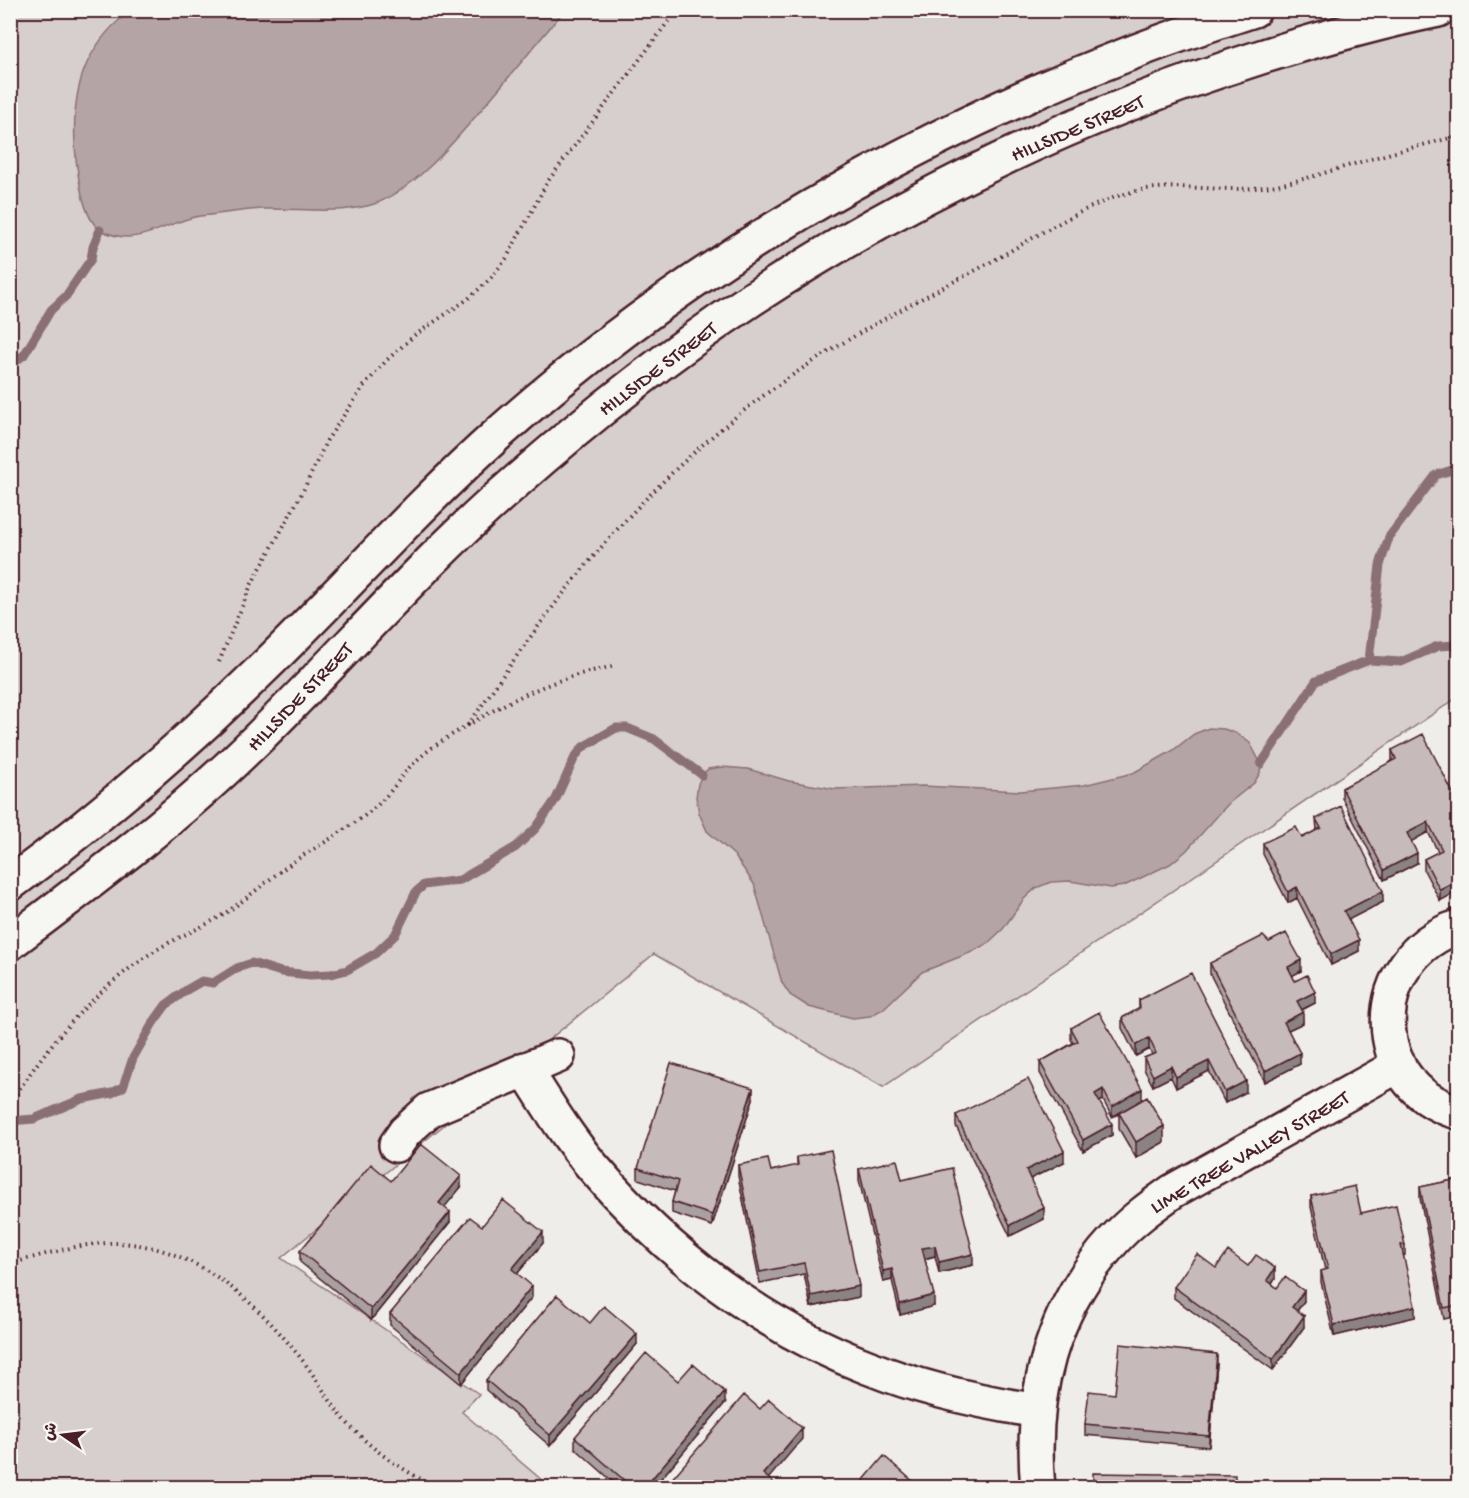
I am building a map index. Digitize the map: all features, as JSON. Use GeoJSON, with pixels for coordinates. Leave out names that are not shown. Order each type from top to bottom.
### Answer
{"type":"FeatureCollection","features":[{"type":"Feature","properties":{"kind":"street"},"geometry":{"type":"LineString","coordinates":[[10,884],[110,806],[186,741],[258,673],[439,489],[500,433],[553,387],[665,301],[783,224],[906,154],[969,123],[1122,56],[1254,10]]}},
{"type":"Feature","properties":{"kind":"street","name":"HILLSIDE STREET"},"geometry":{"type":"LineString","coordinates":[[10,943],[146,839],[197,796],[254,743],[434,557],[508,488],[667,358],[751,299],[838,245],[928,196],[1020,150],[1114,109],[1210,73],[1308,42],[1438,10]]}},
{"type":"Feature","properties":{"kind":"street"},"geometry":{"type":"LineString","coordinates":[[1458,927],[1425,943],[1409,959],[1397,978],[1390,999],[1388,1022],[1391,1043],[1399,1065],[1411,1083],[1428,1098],[1447,1109],[1458,1112]]}},
{"type":"Feature","properties":{"kind":"street"},"geometry":{"type":"LineString","coordinates":[[396,1145],[405,1132],[429,1110],[558,1056]]}},
{"type":"Feature","properties":{"kind":"street","name":"LIME TREE VALLEY STREET"},"geometry":{"type":"LineString","coordinates":[[1038,1488],[1035,1457],[1038,1411],[1045,1369],[1053,1341],[1069,1305],[1089,1271],[1142,1213],[1173,1191],[1399,1065]]}},
{"type":"Feature","properties":{"kind":"street"},"geometry":{"type":"LineString","coordinates":[[525,1069],[556,1119],[591,1165],[630,1208],[672,1248],[756,1310],[817,1345],[870,1368],[958,1396],[1038,1411]]}},
{"type":"Feature","properties":{"kind":"path"},"geometry":{"type":"LineString","coordinates":[[216,670],[251,585],[303,491],[327,440],[364,386],[387,360],[415,335],[468,299],[489,280],[506,259],[548,181],[676,10]]}},
{"type":"Feature","properties":{"kind":"path"},"geometry":{"type":"LineString","coordinates":[[468,725],[549,612],[586,566],[665,479],[754,402],[851,337],[1052,228],[1103,202],[1129,192],[1156,187],[1218,189],[1287,184],[1458,136]]}},
{"type":"Feature","properties":{"kind":"path"},"geometry":{"type":"LineString","coordinates":[[10,1104],[50,1048],[79,1013],[130,967],[158,948],[194,932],[227,912],[289,865],[338,834],[388,795],[412,764],[430,749],[524,693],[584,671],[616,666]]}},
{"type":"Feature","properties":{"kind":"path"},"geometry":{"type":"LineString","coordinates":[[10,1264],[59,1251],[108,1243],[142,1245],[175,1254],[206,1269],[233,1287],[277,1330],[312,1372],[344,1419],[363,1440],[410,1474],[438,1488]]}},
{"type":"Feature","properties":{"kind":"shaded area"},"geometry":{"type":"Polygon","coordinates":[[[132,10],[564,11],[438,158],[403,188],[385,199],[367,206],[341,210],[263,209],[200,216],[139,236],[127,237],[101,230],[88,215],[76,163],[74,128],[78,93],[88,61],[96,46],[107,33],[132,10]]]}},
{"type":"Feature","properties":{"kind":"shaded area"},"geometry":{"type":"Polygon","coordinates":[[[11,11],[1458,11],[1458,697],[883,1087],[654,954],[281,1258],[479,1394],[462,1412],[550,1487],[11,1487],[11,11]]]}},
{"type":"Feature","properties":{"kind":"shaded area"},"geometry":{"type":"Polygon","coordinates":[[[1209,728],[1236,733],[1250,743],[1261,764],[1260,773],[1254,783],[1229,803],[1186,851],[1170,864],[1124,886],[1111,888],[1070,881],[1051,882],[1036,888],[1024,899],[1003,929],[988,943],[972,952],[922,972],[883,1009],[870,1016],[853,1018],[809,1007],[790,995],[782,983],[754,884],[734,855],[707,831],[699,813],[696,797],[702,775],[708,769],[722,767],[748,769],[789,781],[835,789],[923,786],[1021,791],[1084,785],[1133,773],[1172,751],[1194,734],[1209,728]]]}},
{"type":"Feature","properties":{"kind":"building"},"geometry":{"type":"Polygon","coordinates":[[[1423,734],[1458,803],[1458,880],[1440,890],[1424,859],[1442,850],[1428,822],[1407,833],[1417,853],[1384,870],[1342,788],[1396,759],[1392,750],[1423,734]]]}},
{"type":"Feature","properties":{"kind":"building"},"geometry":{"type":"Polygon","coordinates":[[[1341,806],[1383,891],[1344,911],[1359,940],[1331,954],[1297,887],[1288,892],[1263,843],[1296,827],[1302,838],[1321,828],[1316,819],[1341,806]]]}},
{"type":"Feature","properties":{"kind":"building"},"geometry":{"type":"Polygon","coordinates":[[[1286,933],[1301,960],[1288,967],[1295,981],[1307,975],[1315,992],[1297,1001],[1303,1012],[1284,1022],[1300,1053],[1265,1071],[1210,963],[1263,936],[1269,942],[1286,933]]]}},
{"type":"Feature","properties":{"kind":"building"},"geometry":{"type":"Polygon","coordinates":[[[1191,973],[1246,1081],[1225,1092],[1209,1061],[1176,1077],[1171,1066],[1153,1076],[1144,1058],[1156,1053],[1149,1038],[1136,1045],[1122,1018],[1140,1008],[1139,1000],[1191,973]]]}},
{"type":"Feature","properties":{"kind":"building"},"geometry":{"type":"Polygon","coordinates":[[[1099,1012],[1142,1089],[1112,1107],[1103,1089],[1095,1094],[1112,1124],[1083,1140],[1040,1062],[1078,1041],[1071,1028],[1099,1012]]]}},
{"type":"Feature","properties":{"kind":"building"},"geometry":{"type":"Polygon","coordinates":[[[671,1063],[753,1088],[712,1215],[672,1202],[678,1181],[638,1168],[671,1063]]]}},
{"type":"Feature","properties":{"kind":"building"},"geometry":{"type":"Polygon","coordinates":[[[1028,1079],[1064,1151],[1026,1170],[1044,1208],[1010,1225],[956,1115],[1028,1079]]]}},
{"type":"Feature","properties":{"kind":"building"},"geometry":{"type":"Polygon","coordinates":[[[1147,1097],[1164,1126],[1136,1142],[1119,1113],[1147,1097]]]}},
{"type":"Feature","properties":{"kind":"building"},"geometry":{"type":"Polygon","coordinates":[[[421,1144],[461,1176],[439,1203],[450,1212],[371,1309],[300,1251],[371,1164],[391,1181],[421,1144]]]}},
{"type":"Feature","properties":{"kind":"building"},"geometry":{"type":"Polygon","coordinates":[[[831,1150],[859,1286],[811,1296],[804,1263],[760,1272],[738,1165],[768,1159],[771,1171],[798,1165],[797,1157],[831,1150]]]}},
{"type":"Feature","properties":{"kind":"building"},"geometry":{"type":"Polygon","coordinates":[[[897,1160],[902,1180],[952,1168],[973,1254],[939,1262],[935,1246],[922,1248],[934,1295],[900,1304],[892,1269],[883,1271],[859,1169],[897,1160]]]}},
{"type":"Feature","properties":{"kind":"building"},"geometry":{"type":"Polygon","coordinates":[[[1458,1179],[1458,1305],[1444,1308],[1420,1187],[1458,1179]]]}},
{"type":"Feature","properties":{"kind":"building"},"geometry":{"type":"Polygon","coordinates":[[[1355,1186],[1361,1213],[1396,1205],[1405,1245],[1401,1245],[1415,1306],[1334,1325],[1321,1271],[1328,1269],[1311,1196],[1355,1186]]]}},
{"type":"Feature","properties":{"kind":"building"},"geometry":{"type":"Polygon","coordinates":[[[503,1200],[543,1232],[512,1269],[532,1286],[461,1373],[390,1314],[470,1217],[482,1226],[503,1200]]]}},
{"type":"Feature","properties":{"kind":"building"},"geometry":{"type":"Polygon","coordinates":[[[1228,1251],[1248,1266],[1256,1255],[1275,1268],[1267,1280],[1277,1288],[1285,1277],[1304,1291],[1292,1307],[1304,1316],[1273,1359],[1174,1287],[1197,1254],[1216,1268],[1228,1251]]]}},
{"type":"Feature","properties":{"kind":"building"},"geometry":{"type":"Polygon","coordinates":[[[557,1295],[590,1323],[604,1306],[637,1334],[550,1435],[486,1380],[557,1295]]]}},
{"type":"Feature","properties":{"kind":"building"},"geometry":{"type":"Polygon","coordinates":[[[1120,1344],[1217,1354],[1209,1436],[1085,1424],[1089,1391],[1115,1394],[1120,1344]]]}},
{"type":"Feature","properties":{"kind":"building"},"geometry":{"type":"Polygon","coordinates":[[[646,1353],[678,1381],[693,1364],[725,1392],[644,1488],[633,1488],[575,1437],[646,1353]]]}},
{"type":"Feature","properties":{"kind":"building"},"geometry":{"type":"Polygon","coordinates":[[[744,1395],[760,1409],[769,1399],[802,1428],[763,1474],[780,1488],[664,1488],[744,1395]]]}},
{"type":"Feature","properties":{"kind":"building"},"geometry":{"type":"Polygon","coordinates":[[[884,1456],[917,1485],[915,1488],[857,1488],[884,1456]]]}},
{"type":"Feature","properties":{"kind":"building"},"geometry":{"type":"Polygon","coordinates":[[[1093,1473],[1235,1475],[1235,1488],[1093,1488],[1093,1473]]]}},
{"type":"Feature","properties":{"kind":"building"},"geometry":{"type":"Polygon","coordinates":[[[823,1482],[829,1488],[819,1488],[823,1482]]]}},
{"type":"Feature","properties":{"kind":"waterway"},"geometry":{"type":"LineString","coordinates":[[10,365],[24,355],[51,310],[66,296],[91,259],[100,230]]}},
{"type":"Feature","properties":{"kind":"waterway"},"geometry":{"type":"LineString","coordinates":[[1261,764],[1316,681],[1369,660],[1380,565],[1389,537],[1436,475],[1458,468]]}},
{"type":"Feature","properties":{"kind":"waterway"},"geometry":{"type":"LineString","coordinates":[[1369,660],[1401,662],[1438,646],[1458,645]]}},
{"type":"Feature","properties":{"kind":"waterway"},"geometry":{"type":"LineString","coordinates":[[10,1121],[34,1119],[82,1099],[112,1093],[123,1087],[133,1058],[166,1005],[202,981],[213,983],[237,968],[252,963],[281,972],[310,975],[331,974],[347,970],[376,953],[395,935],[416,892],[424,885],[460,880],[516,847],[536,828],[556,799],[575,757],[583,747],[616,728],[627,728],[654,739],[702,775]]}}]}
